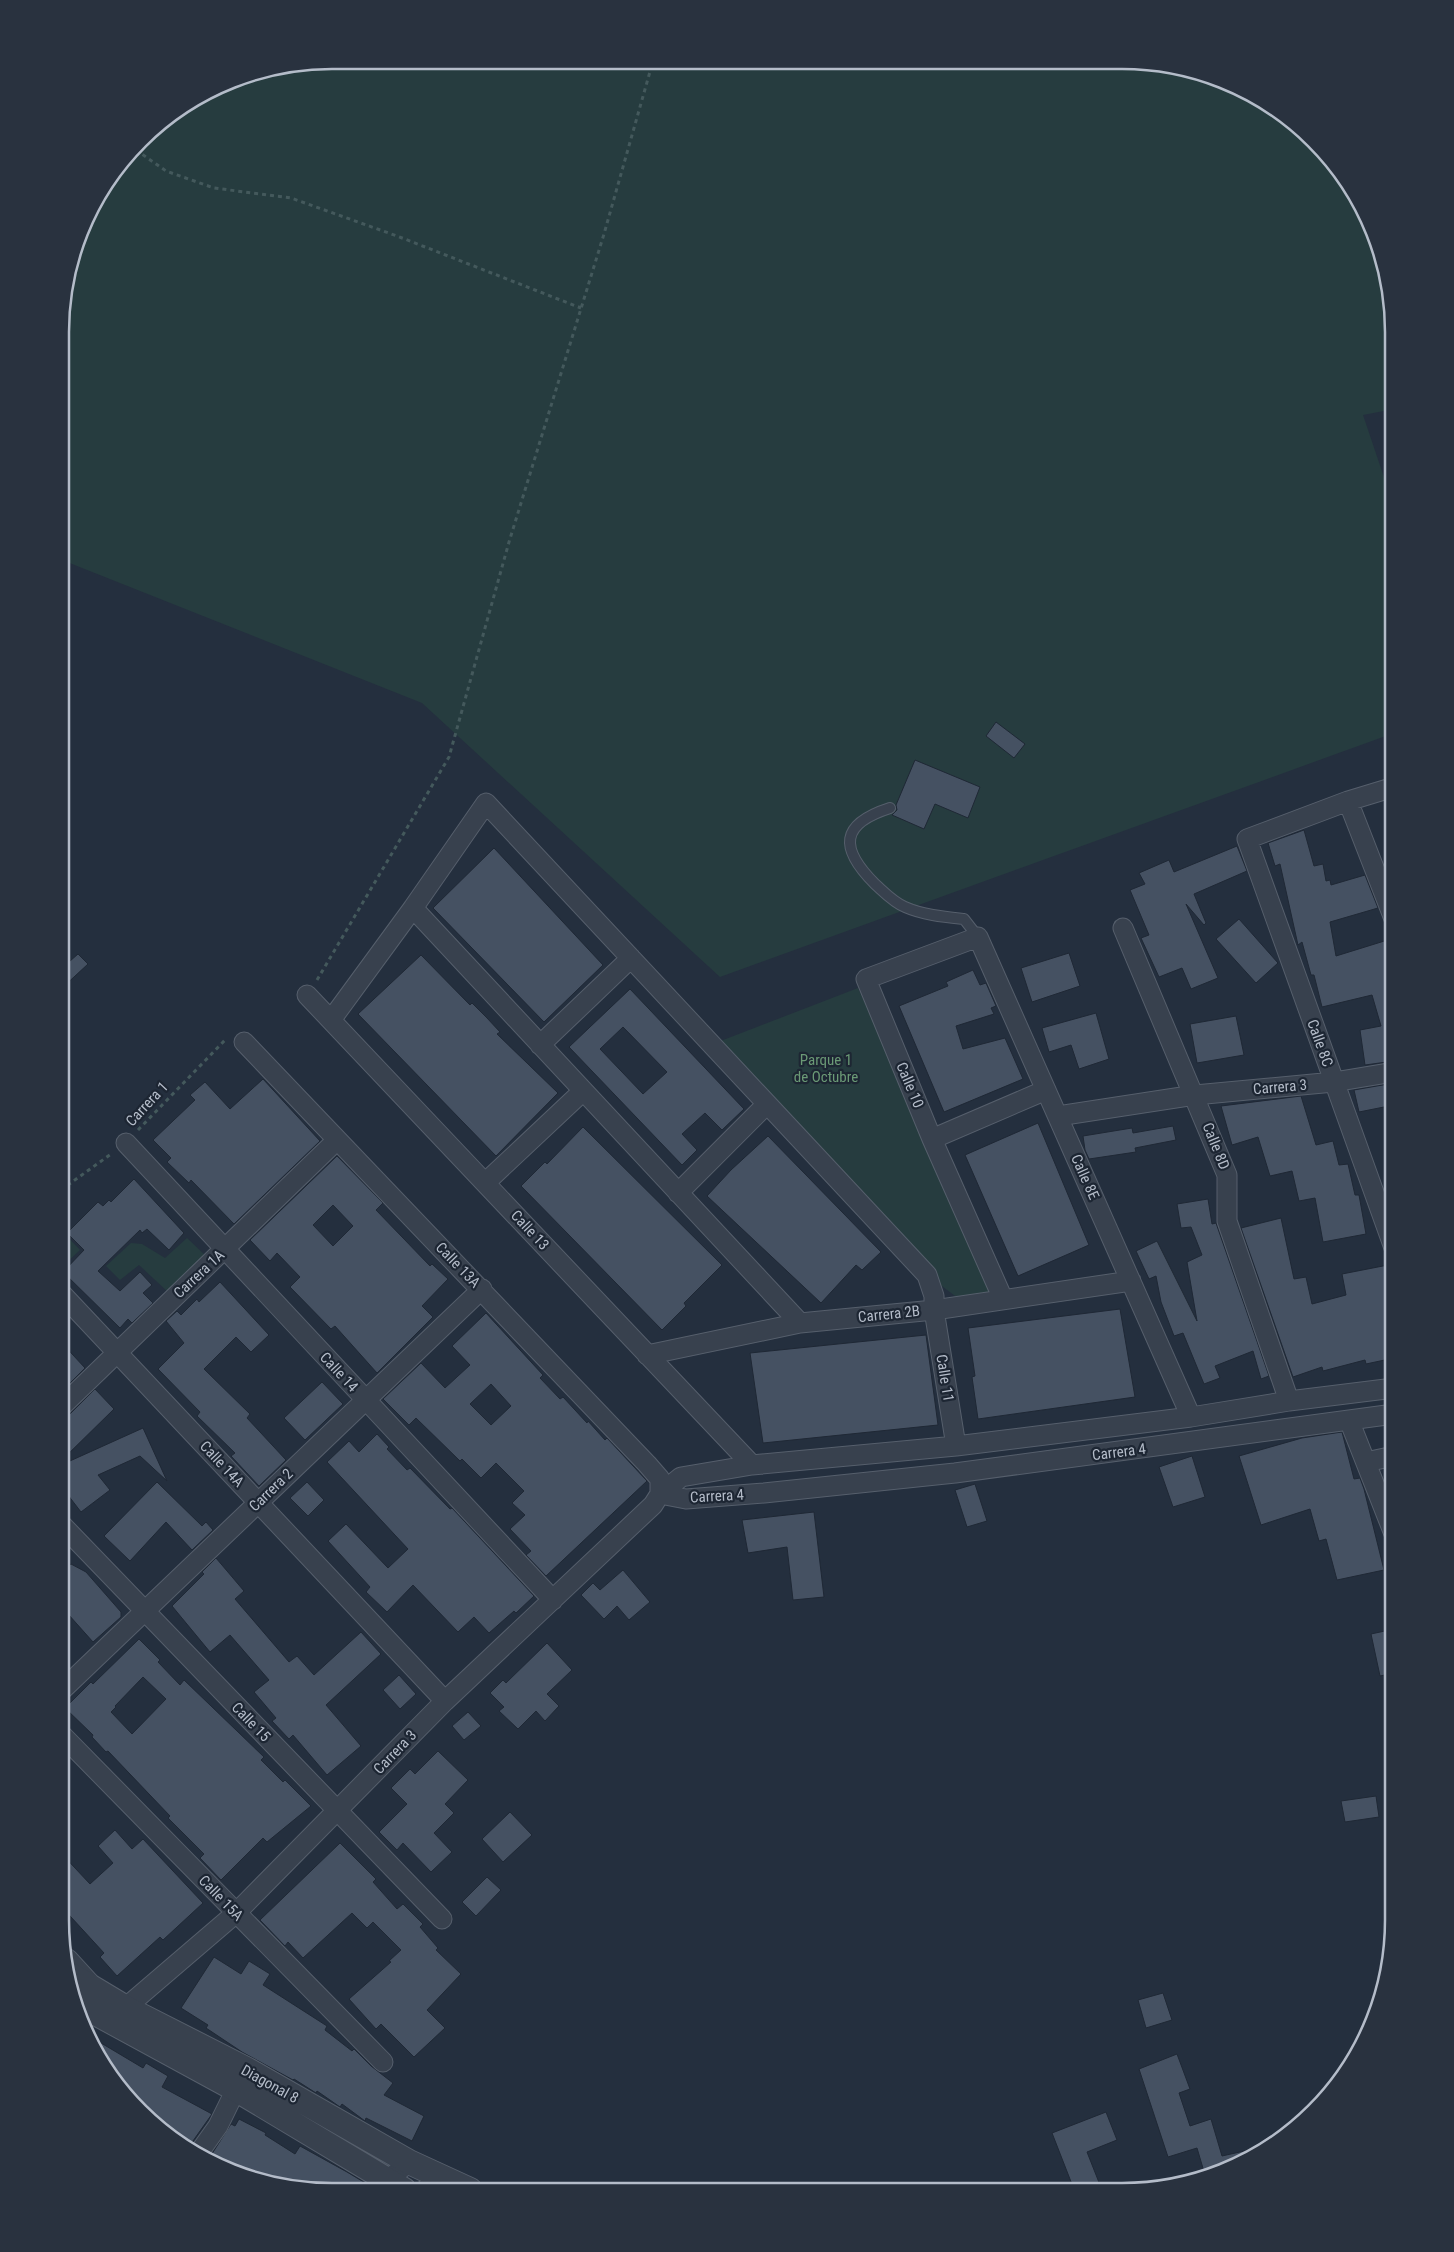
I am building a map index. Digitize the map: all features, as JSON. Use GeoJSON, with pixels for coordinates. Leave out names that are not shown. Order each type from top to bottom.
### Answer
{"type":"FeatureCollection","features":[{"type":"Feature","properties":{"kind":"street"},"geometry":{"type":"LineString","coordinates":[[1385,790],[1348,800],[1385,896]]}},
{"type":"Feature","properties":{"kind":"street","name":"Calle 8C"},"geometry":{"type":"LineString","coordinates":[[1348,800],[1247,839],[1385,1223]]}},
{"type":"Feature","properties":{"kind":"street","name":"Calle 11"},"geometry":{"type":"LineString","coordinates":[[413,908],[486,803],[927,1275],[934,1296],[934,1310],[956,1446]]}},
{"type":"Feature","properties":{"kind":"street"},"geometry":{"type":"LineString","coordinates":[[331,1020],[413,908],[800,1323]]}},
{"type":"Feature","properties":{"kind":"street","name":"Calle 8D"},"geometry":{"type":"LineString","coordinates":[[1123,928],[1228,1175],[1227,1222],[1289,1401]]}},
{"type":"Feature","properties":{"kind":"street","name":"Calle 8E"},"geometry":{"type":"LineString","coordinates":[[978,937],[1191,1417]]}},
{"type":"Feature","properties":{"kind":"street","name":"Calle 10"},"geometry":{"type":"LineString","coordinates":[[978,937],[866,980],[932,1139],[1003,1299]]}},
{"type":"Feature","properties":{"kind":"street"},"geometry":{"type":"LineString","coordinates":[[540,1045],[631,958]]}},
{"type":"Feature","properties":{"kind":"street","name":"Calle 13"},"geometry":{"type":"LineString","coordinates":[[307,996],[752,1465]]}},
{"type":"Feature","properties":{"kind":"street","name":"Calle 13A"},"geometry":{"type":"LineString","coordinates":[[244,1042],[482,1289],[647,1464],[660,1479],[660,1494]]}},
{"type":"Feature","properties":{"kind":"street","name":"Carrera 3"},"geometry":{"type":"LineString","coordinates":[[1058,1116],[1195,1095],[1334,1082],[1385,1074]]}},
{"type":"Feature","properties":{"kind":"street"},"geometry":{"type":"LineString","coordinates":[[932,1139],[1046,1090]]}},
{"type":"Feature","properties":{"kind":"street"},"geometry":{"type":"LineString","coordinates":[[485,1183],[584,1091]]}},
{"type":"Feature","properties":{"kind":"street"},"geometry":{"type":"LineString","coordinates":[[678,1192],[767,1104]]}},
{"type":"Feature","properties":{"kind":"street","name":"Carrera 1A"},"geometry":{"type":"LineString","coordinates":[[69,1399],[337,1140]]}},
{"type":"Feature","properties":{"kind":"street","name":"Calle 14"},"geometry":{"type":"LineString","coordinates":[[126,1143],[552,1600]]}},
{"type":"Feature","properties":{"kind":"street","name":"Carrera 2B"},"geometry":{"type":"LineString","coordinates":[[647,1355],[800,1323],[934,1310],[1131,1281]]}},
{"type":"Feature","properties":{"kind":"street","name":"Carrera 2"},"geometry":{"type":"LineString","coordinates":[[69,1683],[482,1289]]}},
{"type":"Feature","properties":{"kind":"street","name":"Calle 14A"},"geometry":{"type":"LineString","coordinates":[[69,1301],[445,1701]]}},
{"type":"Feature","properties":{"kind":"street","name":"Carrera 4"},"geometry":{"type":"LineString","coordinates":[[660,1494],[681,1477],[752,1465],[956,1446],[1191,1417],[1289,1401],[1385,1389]]}},
{"type":"Feature","properties":{"kind":"street","name":"Carrera 4"},"geometry":{"type":"LineString","coordinates":[[660,1494],[686,1499],[764,1494],[926,1476],[1385,1415]]}},
{"type":"Feature","properties":{"kind":"street"},"geometry":{"type":"LineString","coordinates":[[1349,1420],[1385,1511]]}},
{"type":"Feature","properties":{"kind":"street"},"geometry":{"type":"LineString","coordinates":[[1366,1462],[1385,1458]]}},
{"type":"Feature","properties":{"kind":"street","name":"Carrera 3"},"geometry":{"type":"LineString","coordinates":[[118,2014],[236,1912],[445,1701],[653,1505],[660,1494]]}},
{"type":"Feature","properties":{"kind":"street","name":"Calle 15"},"geometry":{"type":"LineString","coordinates":[[69,1533],[442,1919]]}},
{"type":"Feature","properties":{"kind":"street","name":"Calle 15A"},"geometry":{"type":"LineString","coordinates":[[69,1742],[383,2062]]}},
{"type":"Feature","properties":{"kind":"street"},"geometry":{"type":"LineString","coordinates":[[73,1964],[97,1991]]}},
{"type":"Feature","properties":{"kind":"street","name":"Diagonal 8"},"geometry":{"type":"LineString","coordinates":[[76,1978],[97,1991],[118,2014]]}},
{"type":"Feature","properties":{"kind":"street","name":"Diagonal 8"},"geometry":{"type":"LineString","coordinates":[[83,2005],[118,2014],[242,2080],[409,2162],[432,2182]]}},
{"type":"Feature","properties":{"kind":"street"},"geometry":{"type":"LineString","coordinates":[[202,2149],[218,2126],[242,2080]]}},
{"type":"Feature","properties":{"kind":"street","name":"Diagonal 8"},"geometry":{"type":"LineString","coordinates":[[242,2080],[384,2183]]}},
{"type":"Feature","properties":{"kind":"street"},"geometry":{"type":"LineString","coordinates":[[392,2183],[409,2162]]}},
{"type":"Feature","properties":{"kind":"lane"},"geometry":{"type":"LineString","coordinates":[[890,808],[870,814],[857,825],[850,839],[851,854],[860,868],[890,898],[904,907],[924,913],[964,919],[978,937]]}},
{"type":"Feature","properties":{"kind":"path"},"geometry":{"type":"LineString","coordinates":[[307,996],[450,757],[509,542],[651,69]]}},
{"type":"Feature","properties":{"kind":"path"},"geometry":{"type":"LineString","coordinates":[[140,152],[166,171],[214,188],[291,198],[397,236],[580,308]]}},
{"type":"Feature","properties":{"kind":"path","name":"Carrera 1"},"geometry":{"type":"LineString","coordinates":[[69,1184],[126,1143],[147,1119],[231,1034],[244,1042]]}},
{"type":"Feature","properties":{"kind":"green space"},"geometry":{"type":"Polygon","coordinates":[[[315,69],[1139,69],[1173,74],[1207,83],[1254,104],[1296,134],[1320,158],[1350,200],[1371,247],[1380,281],[1385,315],[1385,411],[1363,415],[1385,480],[1385,736],[720,977],[422,703],[69,563],[69,315],[78,264],[96,216],[104,200],[123,172],[158,134],[200,104],[247,83],[281,74],[315,69]]]}},
{"type":"Feature","properties":{"kind":"green space","name":"Parque 1 de Octubre"},"geometry":{"type":"Polygon","coordinates":[[[858,988],[1003,1299],[966,1304],[927,1275],[718,1042],[858,988]]]}},
{"type":"Feature","properties":{"kind":"green space"},"geometry":{"type":"Polygon","coordinates":[[[69,1238],[80,1250],[69,1260],[69,1238]]]}},
{"type":"Feature","properties":{"kind":"green space"},"geometry":{"type":"Polygon","coordinates":[[[187,1238],[208,1258],[169,1293],[139,1265],[120,1280],[106,1266],[131,1243],[142,1244],[165,1258],[187,1238]]]}},
{"type":"Feature","properties":{"kind":"building"},"geometry":{"type":"Polygon","coordinates":[[[996,722],[1025,744],[1014,758],[986,736],[996,722]]]}},
{"type":"Feature","properties":{"kind":"building"},"geometry":{"type":"Polygon","coordinates":[[[915,760],[980,787],[968,818],[935,804],[924,829],[892,815],[897,810],[896,805],[915,760]]]}},
{"type":"Feature","properties":{"kind":"building"},"geometry":{"type":"Polygon","coordinates":[[[1304,830],[1314,866],[1323,864],[1326,881],[1330,880],[1331,885],[1365,875],[1378,908],[1330,922],[1336,956],[1385,941],[1385,1062],[1365,1065],[1360,1030],[1381,1026],[1372,995],[1322,1007],[1314,975],[1311,975],[1302,942],[1298,945],[1280,864],[1275,866],[1268,843],[1304,830]]]}},
{"type":"Feature","properties":{"kind":"building"},"geometry":{"type":"Polygon","coordinates":[[[1237,846],[1247,871],[1194,894],[1206,923],[1204,925],[1186,904],[1218,978],[1191,989],[1182,968],[1159,977],[1141,938],[1149,935],[1130,890],[1145,884],[1139,873],[1169,860],[1174,872],[1237,846]]]}},
{"type":"Feature","properties":{"kind":"building"},"geometry":{"type":"Polygon","coordinates":[[[494,848],[603,965],[544,1022],[433,908],[494,848]]]}},
{"type":"Feature","properties":{"kind":"building"},"geometry":{"type":"Polygon","coordinates":[[[1239,919],[1278,963],[1256,983],[1216,939],[1239,919]]]}},
{"type":"Feature","properties":{"kind":"building"},"geometry":{"type":"Polygon","coordinates":[[[1069,953],[1080,986],[1032,1002],[1021,968],[1069,953]]]}},
{"type":"Feature","properties":{"kind":"building"},"geometry":{"type":"Polygon","coordinates":[[[78,954],[88,964],[69,982],[69,962],[78,954]]]}},
{"type":"Feature","properties":{"kind":"building"},"geometry":{"type":"Polygon","coordinates":[[[421,955],[470,1005],[472,1003],[487,1018],[500,1032],[497,1034],[558,1093],[496,1156],[358,1014],[421,955]]]}},
{"type":"Feature","properties":{"kind":"building"},"geometry":{"type":"Polygon","coordinates":[[[973,970],[980,985],[986,983],[996,1006],[991,1008],[994,1014],[956,1026],[963,1049],[1005,1038],[1023,1079],[944,1112],[899,1006],[948,986],[946,982],[973,970]]]}},
{"type":"Feature","properties":{"kind":"building"},"geometry":{"type":"Polygon","coordinates":[[[630,989],[744,1109],[722,1130],[705,1113],[682,1134],[697,1150],[682,1165],[569,1047],[630,989]],[[623,1027],[600,1049],[643,1094],[667,1072],[623,1027]]]}},
{"type":"Feature","properties":{"kind":"building"},"geometry":{"type":"Polygon","coordinates":[[[1096,1013],[1109,1059],[1079,1069],[1071,1045],[1049,1052],[1042,1028],[1096,1013]]]}},
{"type":"Feature","properties":{"kind":"building"},"geometry":{"type":"Polygon","coordinates":[[[1236,1016],[1244,1055],[1197,1063],[1190,1024],[1236,1016]]]}},
{"type":"Feature","properties":{"kind":"building"},"geometry":{"type":"Polygon","coordinates":[[[263,1079],[320,1141],[234,1224],[191,1180],[189,1183],[167,1162],[171,1158],[153,1140],[195,1100],[190,1095],[205,1082],[230,1109],[263,1079]]]}},
{"type":"Feature","properties":{"kind":"building"},"geometry":{"type":"Polygon","coordinates":[[[1385,1085],[1385,1107],[1359,1112],[1354,1090],[1385,1085]]]}},
{"type":"Feature","properties":{"kind":"building"},"geometry":{"type":"Polygon","coordinates":[[[1301,1096],[1316,1145],[1333,1141],[1339,1165],[1348,1164],[1355,1195],[1359,1195],[1366,1234],[1323,1242],[1315,1198],[1299,1201],[1292,1171],[1270,1176],[1258,1137],[1232,1145],[1221,1106],[1301,1096]]]}},
{"type":"Feature","properties":{"kind":"building"},"geometry":{"type":"Polygon","coordinates":[[[1038,1123],[1089,1245],[1018,1276],[965,1155],[1038,1123]]]}},
{"type":"Feature","properties":{"kind":"building"},"geometry":{"type":"Polygon","coordinates":[[[1173,1126],[1176,1140],[1135,1148],[1136,1152],[1089,1159],[1085,1150],[1083,1136],[1132,1128],[1133,1133],[1173,1126]]]}},
{"type":"Feature","properties":{"kind":"building"},"geometry":{"type":"Polygon","coordinates":[[[583,1127],[722,1265],[684,1303],[686,1306],[662,1330],[521,1186],[545,1162],[547,1164],[583,1127]]]}},
{"type":"Feature","properties":{"kind":"building"},"geometry":{"type":"Polygon","coordinates":[[[768,1136],[881,1252],[862,1270],[856,1265],[821,1303],[707,1196],[731,1170],[768,1136]]]}},
{"type":"Feature","properties":{"kind":"building"},"geometry":{"type":"Polygon","coordinates":[[[337,1156],[383,1203],[376,1210],[430,1266],[432,1264],[448,1279],[422,1306],[433,1317],[377,1373],[335,1326],[331,1329],[290,1287],[300,1277],[277,1253],[270,1261],[250,1240],[337,1156]],[[333,1205],[313,1225],[333,1246],[353,1226],[333,1205]]]}},
{"type":"Feature","properties":{"kind":"building"},"geometry":{"type":"Polygon","coordinates":[[[134,1179],[184,1233],[169,1250],[147,1229],[142,1233],[140,1230],[98,1271],[120,1291],[140,1272],[152,1285],[143,1293],[153,1303],[132,1323],[128,1319],[120,1328],[69,1278],[69,1266],[84,1250],[69,1235],[69,1231],[98,1202],[103,1206],[109,1200],[111,1202],[134,1179]]]}},
{"type":"Feature","properties":{"kind":"building"},"geometry":{"type":"Polygon","coordinates":[[[1208,1199],[1212,1224],[1216,1223],[1269,1376],[1261,1379],[1253,1351],[1215,1366],[1220,1378],[1204,1384],[1183,1333],[1174,1336],[1161,1302],[1156,1276],[1149,1279],[1136,1251],[1157,1241],[1197,1321],[1187,1262],[1202,1255],[1191,1227],[1181,1228],[1177,1204],[1208,1199]]]}},
{"type":"Feature","properties":{"kind":"building"},"geometry":{"type":"Polygon","coordinates":[[[1281,1218],[1294,1279],[1306,1277],[1312,1304],[1346,1295],[1342,1274],[1385,1266],[1385,1360],[1366,1364],[1365,1360],[1323,1371],[1322,1367],[1293,1377],[1241,1228],[1281,1218]]]}},
{"type":"Feature","properties":{"kind":"building"},"geometry":{"type":"Polygon","coordinates":[[[220,1282],[269,1335],[251,1352],[236,1337],[204,1369],[250,1414],[247,1418],[286,1460],[259,1486],[231,1456],[235,1453],[197,1416],[200,1412],[158,1369],[184,1343],[166,1321],[177,1311],[181,1315],[197,1299],[199,1302],[220,1282]]]}},
{"type":"Feature","properties":{"kind":"building"},"geometry":{"type":"Polygon","coordinates":[[[1120,1309],[1135,1397],[978,1419],[972,1377],[975,1376],[968,1328],[1120,1309]]]}},
{"type":"Feature","properties":{"kind":"building"},"geometry":{"type":"Polygon","coordinates":[[[486,1313],[543,1375],[540,1378],[560,1399],[563,1397],[605,1440],[607,1438],[647,1481],[546,1576],[526,1555],[531,1551],[510,1529],[525,1515],[512,1503],[524,1491],[496,1463],[481,1478],[462,1459],[460,1461],[416,1418],[409,1425],[383,1399],[421,1363],[445,1388],[470,1365],[452,1346],[486,1313]],[[491,1384],[470,1404],[491,1425],[511,1406],[491,1384]]]}},
{"type":"Feature","properties":{"kind":"building"},"geometry":{"type":"Polygon","coordinates":[[[926,1335],[938,1425],[763,1443],[750,1353],[926,1335]]]}},
{"type":"Feature","properties":{"kind":"building"},"geometry":{"type":"Polygon","coordinates":[[[69,1351],[85,1368],[69,1384],[69,1351]]]}},
{"type":"Feature","properties":{"kind":"building"},"geometry":{"type":"Polygon","coordinates":[[[322,1382],[343,1404],[305,1440],[284,1418],[322,1382]]]}},
{"type":"Feature","properties":{"kind":"building"},"geometry":{"type":"Polygon","coordinates":[[[95,1389],[114,1409],[69,1453],[69,1415],[95,1389]]]}},
{"type":"Feature","properties":{"kind":"building"},"geometry":{"type":"Polygon","coordinates":[[[143,1428],[167,1481],[140,1456],[98,1475],[110,1490],[81,1512],[69,1496],[69,1461],[143,1428]]]}},
{"type":"Feature","properties":{"kind":"building"},"geometry":{"type":"Polygon","coordinates":[[[1342,1432],[1354,1479],[1360,1478],[1364,1489],[1384,1570],[1337,1580],[1326,1539],[1319,1541],[1310,1509],[1261,1525],[1239,1456],[1302,1438],[1342,1432]]]}},
{"type":"Feature","properties":{"kind":"building"},"geometry":{"type":"Polygon","coordinates":[[[377,1434],[389,1447],[387,1449],[407,1470],[410,1468],[450,1509],[452,1508],[534,1596],[516,1613],[514,1611],[489,1633],[474,1617],[458,1632],[413,1585],[387,1612],[366,1592],[370,1587],[328,1541],[346,1524],[388,1568],[408,1549],[327,1462],[349,1441],[359,1452],[377,1434]]]}},
{"type":"Feature","properties":{"kind":"building"},"geometry":{"type":"Polygon","coordinates":[[[1192,1456],[1205,1497],[1173,1507],[1159,1467],[1192,1456]]]}},
{"type":"Feature","properties":{"kind":"building"},"geometry":{"type":"Polygon","coordinates":[[[157,1482],[202,1526],[206,1522],[213,1530],[192,1550],[166,1522],[130,1561],[104,1536],[157,1482]]]}},
{"type":"Feature","properties":{"kind":"building"},"geometry":{"type":"Polygon","coordinates":[[[307,1482],[324,1500],[308,1516],[290,1498],[307,1482]]]}},
{"type":"Feature","properties":{"kind":"building"},"geometry":{"type":"Polygon","coordinates":[[[975,1484],[987,1521],[967,1527],[955,1490],[975,1484]]]}},
{"type":"Feature","properties":{"kind":"building"},"geometry":{"type":"Polygon","coordinates":[[[814,1512],[824,1597],[793,1600],[787,1547],[748,1553],[742,1520],[814,1512]]]}},
{"type":"Feature","properties":{"kind":"building"},"geometry":{"type":"Polygon","coordinates":[[[216,1558],[244,1591],[235,1599],[289,1662],[297,1656],[314,1675],[361,1632],[381,1654],[326,1705],[361,1746],[327,1775],[293,1735],[289,1739],[272,1721],[276,1718],[254,1692],[269,1680],[230,1635],[210,1652],[172,1606],[204,1574],[202,1572],[216,1558]]]}},
{"type":"Feature","properties":{"kind":"building"},"geometry":{"type":"Polygon","coordinates":[[[71,1564],[86,1572],[121,1612],[121,1617],[93,1642],[69,1615],[69,1566],[71,1564]]]}},
{"type":"Feature","properties":{"kind":"building"},"geometry":{"type":"Polygon","coordinates":[[[623,1570],[650,1602],[629,1620],[617,1606],[604,1619],[581,1595],[593,1583],[600,1590],[623,1570]]]}},
{"type":"Feature","properties":{"kind":"building"},"geometry":{"type":"Polygon","coordinates":[[[1385,1631],[1385,1675],[1380,1676],[1371,1634],[1385,1631]]]}},
{"type":"Feature","properties":{"kind":"building"},"geometry":{"type":"Polygon","coordinates":[[[139,1639],[160,1660],[158,1662],[180,1685],[184,1680],[264,1757],[261,1760],[283,1782],[285,1780],[311,1806],[267,1842],[263,1838],[221,1880],[200,1858],[204,1854],[168,1818],[170,1816],[69,1712],[69,1704],[91,1682],[93,1684],[139,1639]],[[143,1677],[111,1712],[132,1734],[166,1699],[143,1677]]]}},
{"type":"Feature","properties":{"kind":"building"},"geometry":{"type":"Polygon","coordinates":[[[547,1643],[572,1670],[547,1694],[559,1706],[545,1721],[536,1711],[518,1729],[499,1711],[504,1707],[490,1693],[503,1680],[506,1683],[547,1643]]]}},
{"type":"Feature","properties":{"kind":"building"},"geometry":{"type":"Polygon","coordinates":[[[399,1675],[416,1694],[400,1709],[383,1690],[399,1675]]]}},
{"type":"Feature","properties":{"kind":"building"},"geometry":{"type":"Polygon","coordinates":[[[468,1712],[481,1726],[464,1740],[452,1726],[468,1712]]]}},
{"type":"Feature","properties":{"kind":"building"},"geometry":{"type":"Polygon","coordinates":[[[438,1751],[468,1780],[445,1804],[454,1813],[434,1833],[452,1852],[431,1872],[403,1843],[397,1850],[379,1832],[407,1804],[391,1788],[410,1769],[415,1774],[438,1751]]]}},
{"type":"Feature","properties":{"kind":"building"},"geometry":{"type":"Polygon","coordinates":[[[1376,1796],[1379,1817],[1345,1822],[1341,1801],[1376,1796]]]}},
{"type":"Feature","properties":{"kind":"building"},"geometry":{"type":"Polygon","coordinates":[[[510,1812],[532,1835],[503,1862],[482,1839],[510,1812]]]}},
{"type":"Feature","properties":{"kind":"building"},"geometry":{"type":"Polygon","coordinates":[[[115,1830],[132,1849],[143,1839],[203,1903],[163,1940],[160,1937],[117,1976],[100,1957],[104,1953],[69,1915],[69,1862],[90,1884],[113,1863],[98,1846],[115,1830]]]}},
{"type":"Feature","properties":{"kind":"building"},"geometry":{"type":"Polygon","coordinates":[[[340,1843],[376,1879],[373,1882],[397,1909],[403,1904],[423,1924],[420,1927],[438,1948],[436,1950],[461,1974],[427,2010],[445,2028],[414,2057],[381,2024],[376,2029],[349,1999],[391,1962],[389,1961],[401,1950],[373,1922],[367,1928],[352,1913],[303,1958],[288,1942],[285,1946],[260,1920],[340,1843]]]}},
{"type":"Feature","properties":{"kind":"building"},"geometry":{"type":"Polygon","coordinates":[[[487,1877],[501,1890],[476,1916],[462,1902],[487,1877]]]}},
{"type":"Feature","properties":{"kind":"building"},"geometry":{"type":"Polygon","coordinates":[[[214,1957],[241,1974],[249,1961],[270,1974],[263,1985],[327,2026],[325,2030],[352,2051],[354,2049],[371,2066],[393,2083],[384,2095],[424,2116],[412,2141],[366,2118],[365,2121],[342,2104],[340,2107],[317,2091],[316,2093],[294,2079],[242,2052],[206,2028],[208,2025],[181,2008],[214,1957]]]}},
{"type":"Feature","properties":{"kind":"building"},"geometry":{"type":"Polygon","coordinates":[[[1163,1993],[1172,2020],[1146,2028],[1138,2000],[1163,1993]]]}},
{"type":"Feature","properties":{"kind":"building"},"geometry":{"type":"Polygon","coordinates":[[[99,2042],[143,2068],[146,2063],[168,2076],[162,2087],[212,2114],[192,2143],[158,2118],[134,2094],[113,2066],[99,2042]]]}},
{"type":"Feature","properties":{"kind":"building"},"geometry":{"type":"Polygon","coordinates":[[[1177,2054],[1190,2089],[1179,2093],[1190,2126],[1211,2119],[1222,2156],[1251,2149],[1204,2170],[1197,2148],[1168,2157],[1139,2069],[1177,2054]]]}},
{"type":"Feature","properties":{"kind":"building"},"geometry":{"type":"Polygon","coordinates":[[[1106,2112],[1117,2140],[1087,2152],[1099,2183],[1071,2183],[1052,2133],[1106,2112]]]}},
{"type":"Feature","properties":{"kind":"building"},"geometry":{"type":"Polygon","coordinates":[[[239,2119],[266,2133],[265,2135],[295,2154],[300,2146],[365,2183],[315,2183],[281,2178],[247,2169],[212,2154],[231,2124],[235,2126],[239,2119]]]}}]}
